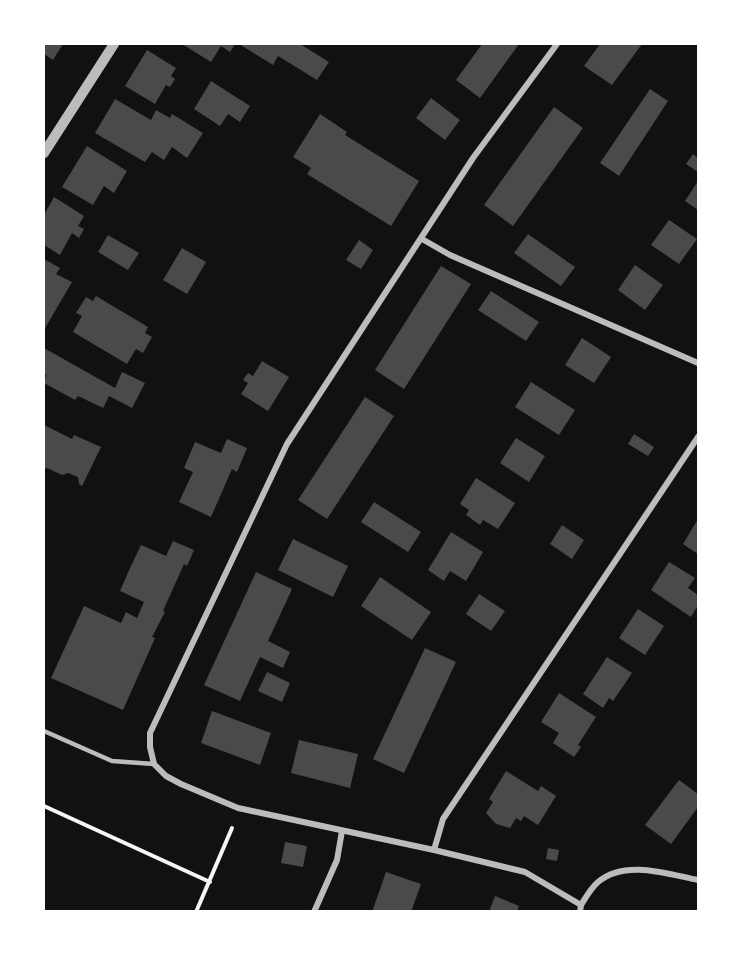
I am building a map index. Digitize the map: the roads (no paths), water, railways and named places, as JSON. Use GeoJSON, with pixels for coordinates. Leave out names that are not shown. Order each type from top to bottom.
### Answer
{"type":"FeatureCollection","features":[{"type":"Feature","properties":{"kind":"street"},"geometry":{"type":"LineString","coordinates":[[44,153],[114,44]]}},
{"type":"Feature","properties":{"kind":"street"},"geometry":{"type":"LineString","coordinates":[[557,44],[474,158],[287,444],[150,733],[150,747],[154,764],[166,776],[238,808],[434,850],[525,873],[581,908],[599,881],[622,870],[635,869],[699,880]]}},
{"type":"Feature","properties":{"kind":"street"},"geometry":{"type":"LineString","coordinates":[[422,239],[450,255],[699,363]]}},
{"type":"Feature","properties":{"kind":"street"},"geometry":{"type":"LineString","coordinates":[[434,850],[442,819],[699,437]]}},
{"type":"Feature","properties":{"kind":"street"},"geometry":{"type":"LineString","coordinates":[[314,912],[337,860],[342,831]]}},
{"type":"Feature","properties":{"kind":"lane"},"geometry":{"type":"LineString","coordinates":[[44,731],[112,761],[154,764]]}}]}
